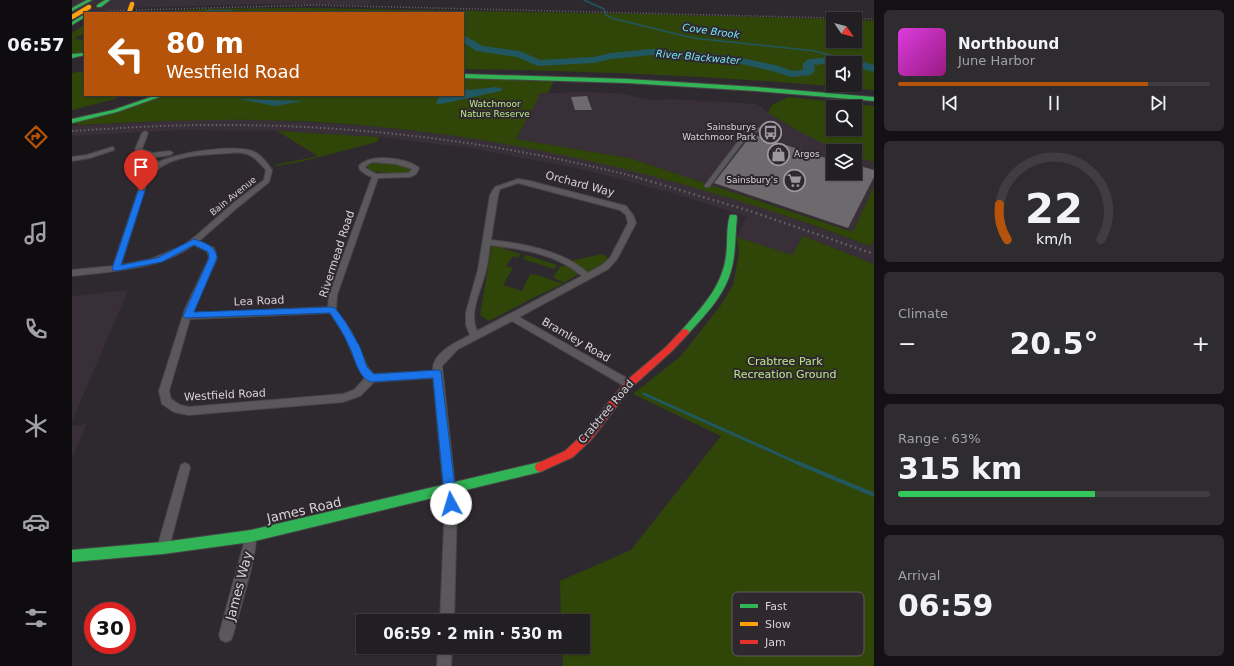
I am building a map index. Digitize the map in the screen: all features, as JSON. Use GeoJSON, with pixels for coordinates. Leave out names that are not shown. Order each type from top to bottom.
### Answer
{"type":"FeatureCollection","features":[{"type":"Feature","properties":{"kind":"main road"},"geometry":{"type":"LineString","coordinates":[[72,17],[108,0]]}},
{"type":"Feature","properties":{"kind":"main road"},"geometry":{"type":"LineString","coordinates":[[129,12],[133,2]]}},
{"type":"Feature","properties":{"kind":"main road"},"geometry":{"type":"LineString","coordinates":[[75,9],[88,9]]}},
{"type":"Feature","properties":{"kind":"main road"},"geometry":{"type":"LineString","coordinates":[[72,24],[84,13]]}},
{"type":"Feature","properties":{"kind":"main road"},"geometry":{"type":"LineString","coordinates":[[72,56],[84,54]]}},
{"type":"Feature","properties":{"kind":"main road"},"geometry":{"type":"LineString","coordinates":[[464,71],[623,75],[751,82],[874,92]]}},
{"type":"Feature","properties":{"kind":"main road"},"geometry":{"type":"LineString","coordinates":[[464,76],[627,81],[756,89],[874,99]]}},
{"type":"Feature","properties":{"kind":"main road"},"geometry":{"type":"LineString","coordinates":[[72,116],[106,108],[137,96]]}},
{"type":"Feature","properties":{"kind":"main road"},"geometry":{"type":"LineString","coordinates":[[72,121],[115,111],[159,96]]}},
{"type":"Feature","properties":{"kind":"main road","name":"Crabtree Road"},"geometry":{"type":"LineString","coordinates":[[449,489],[542,467],[569,454],[587,437],[629,384],[669,349],[717,294],[729,264],[733,217]]}},
{"type":"Feature","properties":{"kind":"main road","name":"James Road"},"geometry":{"type":"LineString","coordinates":[[72,556],[163,548],[251,536],[449,489]]}},
{"type":"Feature","properties":{"kind":"street"},"geometry":{"type":"LineString","coordinates":[[707,186],[748,132],[763,129]]}},
{"type":"Feature","properties":{"kind":"street"},"geometry":{"type":"LineString","coordinates":[[145,133],[138,150],[153,155],[170,153]]}},
{"type":"Feature","properties":{"kind":"street"},"geometry":{"type":"LineString","coordinates":[[72,159],[88,157],[112,149]]}},
{"type":"Feature","properties":{"kind":"street","name":"Bain Avenue"},"geometry":{"type":"LineString","coordinates":[[72,273],[116,269],[159,260],[178,251],[194,242],[237,203],[267,181],[269,170],[259,158],[250,152],[237,150],[181,157],[159,164],[149,172],[145,179],[116,269]]}},
{"type":"Feature","properties":{"kind":"street"},"geometry":{"type":"LineString","coordinates":[[153,155],[151,160],[159,164]]}},
{"type":"Feature","properties":{"kind":"street"},"geometry":{"type":"LineString","coordinates":[[378,159],[409,164],[416,168],[416,170],[410,175],[376,176],[365,172],[362,169],[362,166],[369,161],[378,159]]}},
{"type":"Feature","properties":{"kind":"street","name":"Rivermead Road"},"geometry":{"type":"LineString","coordinates":[[371,378],[362,368],[355,347],[342,323],[332,310],[333,295],[376,176]]}},
{"type":"Feature","properties":{"kind":"street","name":"Orchard Way"},"geometry":{"type":"LineString","coordinates":[[449,489],[437,365],[442,358],[455,347],[605,267],[613,259],[623,241],[632,223],[631,216],[623,208],[530,183],[518,181],[509,182],[501,186],[495,193],[482,270],[470,312],[470,325],[475,336]]}},
{"type":"Feature","properties":{"kind":"street","name":"Westfield Road"},"geometry":{"type":"LineString","coordinates":[[194,242],[211,250],[213,253],[213,258],[188,316],[164,391],[166,401],[178,409],[189,411],[343,398],[357,393],[371,378]]}},
{"type":"Feature","properties":{"kind":"street"},"geometry":{"type":"LineString","coordinates":[[486,242],[517,246],[564,260],[576,267],[588,277]]}},
{"type":"Feature","properties":{"kind":"street","name":"Lea Road"},"geometry":{"type":"LineString","coordinates":[[188,316],[332,310]]}},
{"type":"Feature","properties":{"kind":"street","name":"Bramley Road"},"geometry":{"type":"LineString","coordinates":[[512,317],[629,384]]}},
{"type":"Feature","properties":{"kind":"street"},"geometry":{"type":"LineString","coordinates":[[371,378],[437,374]]}},
{"type":"Feature","properties":{"kind":"street"},"geometry":{"type":"LineString","coordinates":[[163,548],[185,468]]}},
{"type":"Feature","properties":{"kind":"street"},"geometry":{"type":"LineString","coordinates":[[446,614],[451,521],[449,489]]}},
{"type":"Feature","properties":{"kind":"street","name":"James Way"},"geometry":{"type":"LineString","coordinates":[[226,635],[247,557],[251,536]]}},
{"type":"Feature","properties":{"kind":"street"},"geometry":{"type":"LineString","coordinates":[[444,666],[445,654]]}},
{"type":"Feature","properties":{"kind":"shaded area"},"geometry":{"type":"Polygon","coordinates":[[[72,0],[371,0],[368,5],[264,4],[127,8],[126,12],[98,12],[101,10],[72,12],[72,0]]]}},
{"type":"Feature","properties":{"kind":"shaded area"},"geometry":{"type":"Polygon","coordinates":[[[577,92],[617,93],[653,100],[671,99],[756,104],[788,125],[826,144],[826,180],[862,180],[862,159],[874,162],[874,186],[853,231],[629,158],[516,139],[539,97],[537,94],[577,92]]]}},
{"type":"Feature","properties":{"kind":"shaded area"},"geometry":{"type":"Polygon","coordinates":[[[188,120],[265,120],[375,126],[513,144],[592,160],[648,174],[758,206],[870,246],[874,241],[874,264],[803,236],[792,255],[737,237],[746,217],[729,211],[682,196],[609,176],[571,167],[470,148],[379,137],[277,131],[181,130],[72,136],[72,126],[188,120]]]}},
{"type":"Feature","properties":{"kind":"shaded area"},"geometry":{"type":"Polygon","coordinates":[[[128,290],[72,421],[72,296],[128,290]]]}},
{"type":"Feature","properties":{"kind":"shaded area"},"geometry":{"type":"Polygon","coordinates":[[[87,424],[72,458],[72,426],[87,424]]]}},
{"type":"Feature","properties":{"kind":"green space"},"geometry":{"type":"Polygon","coordinates":[[[304,8],[826,19],[826,48],[862,48],[862,20],[874,21],[874,90],[862,89],[862,56],[826,56],[826,85],[668,75],[464,69],[464,12],[153,12],[204,9],[304,8]]]}},
{"type":"Feature","properties":{"kind":"green space"},"geometry":{"type":"Polygon","coordinates":[[[84,25],[84,35],[77,36],[75,39],[84,40],[84,53],[72,54],[72,33],[84,25]]]}},
{"type":"Feature","properties":{"kind":"green space"},"geometry":{"type":"Polygon","coordinates":[[[84,71],[84,96],[120,96],[115,99],[72,110],[72,73],[84,71]]]}},
{"type":"Feature","properties":{"kind":"green space","name":"Watchmoor Nature Reserve"},"geometry":{"type":"Polygon","coordinates":[[[464,77],[555,79],[548,93],[537,94],[539,97],[516,139],[629,158],[850,231],[853,231],[874,186],[874,241],[870,246],[731,198],[660,178],[517,146],[445,134],[372,126],[298,121],[188,120],[78,125],[76,123],[121,111],[163,96],[464,96],[464,77]]]}},
{"type":"Feature","properties":{"kind":"green space"},"geometry":{"type":"Polygon","coordinates":[[[788,97],[826,101],[826,136],[862,136],[862,105],[874,106],[874,162],[862,159],[862,144],[826,145],[768,113],[772,105],[788,97]]]}},
{"type":"Feature","properties":{"kind":"green space"},"geometry":{"type":"Polygon","coordinates":[[[277,131],[379,137],[377,142],[300,162],[276,166],[275,165],[318,156],[277,131]]]}},
{"type":"Feature","properties":{"kind":"green space"},"geometry":{"type":"Polygon","coordinates":[[[379,161],[408,166],[412,170],[406,174],[367,171],[367,166],[372,162],[379,161]]]}},
{"type":"Feature","properties":{"kind":"green space","name":"Crabtree Park Recreation Ground"},"geometry":{"type":"Polygon","coordinates":[[[803,236],[874,264],[874,666],[563,666],[562,654],[590,654],[590,614],[561,614],[560,581],[631,550],[721,436],[633,394],[681,356],[721,305],[733,285],[739,253],[737,237],[792,255],[803,236]]]}},
{"type":"Feature","properties":{"kind":"green space"},"geometry":{"type":"Polygon","coordinates":[[[492,245],[521,254],[518,258],[513,256],[506,266],[513,268],[503,285],[522,291],[530,274],[535,274],[563,284],[489,321],[480,315],[492,245]]]}},
{"type":"Feature","properties":{"kind":"green space"},"geometry":{"type":"Polygon","coordinates":[[[603,254],[608,258],[601,265],[586,273],[569,261],[603,254]]]}},
{"type":"Feature","properties":{"kind":"green space"},"geometry":{"type":"Polygon","coordinates":[[[526,255],[557,265],[554,269],[523,259],[526,255]]]}},
{"type":"Feature","properties":{"kind":"green space"},"geometry":{"type":"Polygon","coordinates":[[[561,266],[566,266],[580,273],[564,283],[553,277],[561,266]]]}},
{"type":"Feature","properties":{"kind":"water"},"geometry":{"type":"Polygon","coordinates":[[[496,87],[503,89],[501,91],[436,104],[440,96],[464,96],[464,89],[470,90],[496,87]]]}},
{"type":"Feature","properties":{"kind":"water"},"geometry":{"type":"Polygon","coordinates":[[[239,99],[303,101],[275,106],[239,99]]]}},
{"type":"Feature","properties":{"kind":"building"},"geometry":{"type":"Polygon","coordinates":[[[587,96],[592,110],[575,110],[571,97],[587,96]]]}},
{"type":"Feature","properties":{"kind":"building","name":"Sainsbury's"},"geometry":{"type":"Polygon","coordinates":[[[752,134],[826,158],[826,180],[862,180],[862,166],[874,170],[874,177],[848,228],[714,183],[752,134]]]}},
{"type":"Feature","properties":{"kind":"waterway","name":"Cove Brook"},"geometry":{"type":"LineString","coordinates":[[584,0],[604,9],[606,15],[615,19],[693,38],[815,51],[832,56]]}},
{"type":"Feature","properties":{"kind":"waterway","name":"River Blackwater"},"geometry":{"type":"LineString","coordinates":[[464,39],[480,49],[520,54],[538,63],[594,60],[611,56],[652,52],[733,59],[775,68],[791,74],[807,73],[809,71],[808,64],[811,62],[843,59],[874,69]]}},
{"type":"Feature","properties":{"kind":"waterway"},"geometry":{"type":"LineString","coordinates":[[644,394],[800,464]]}},
{"type":"Feature","properties":{"kind":"waterway"},"geometry":{"type":"LineString","coordinates":[[798,463],[874,495]]}},
{"type":"Feature","properties":{"kind":"railway"},"geometry":{"type":"LineString","coordinates":[[136,10],[315,5],[874,19]]}},
{"type":"Feature","properties":{"kind":"railway"},"geometry":{"type":"LineString","coordinates":[[99,12],[126,10]]}},
{"type":"Feature","properties":{"kind":"railway"},"geometry":{"type":"LineString","coordinates":[[72,131],[159,126],[211,125],[320,128],[374,132],[481,145],[534,154],[636,177]]}},
{"type":"Feature","properties":{"kind":"railway"},"geometry":{"type":"LineString","coordinates":[[636,177],[750,211],[874,254]]}},
{"type":"Feature","properties":{"kind":"traffic: fast"},"geometry":{"type":"LineString","coordinates":[[72,10],[90,0]]}},
{"type":"Feature","properties":{"kind":"traffic: fast"},"geometry":{"type":"LineString","coordinates":[[99,6],[108,0]]}},
{"type":"Feature","properties":{"kind":"traffic: fast"},"geometry":{"type":"LineString","coordinates":[[72,24],[84,16]]}},
{"type":"Feature","properties":{"kind":"traffic: fast"},"geometry":{"type":"LineString","coordinates":[[72,56],[84,54]]}},
{"type":"Feature","properties":{"kind":"traffic: fast"},"geometry":{"type":"LineString","coordinates":[[464,76],[627,81],[756,89],[874,99]]}},
{"type":"Feature","properties":{"kind":"traffic: fast"},"geometry":{"type":"LineString","coordinates":[[72,121],[115,111],[159,96]]}},
{"type":"Feature","properties":{"kind":"traffic: fast"},"geometry":{"type":"LineString","coordinates":[[685,332],[714,299],[723,283],[729,261],[733,217]]}},
{"type":"Feature","properties":{"kind":"traffic: fast"},"geometry":{"type":"LineString","coordinates":[[72,556],[163,548],[251,536],[540,467]]}},
{"type":"Feature","properties":{"kind":"traffic: jam"},"geometry":{"type":"LineString","coordinates":[[540,467],[569,454],[587,437],[629,384],[669,349],[685,332]]}},
{"type":"Feature","properties":{"kind":"traffic: slow"},"geometry":{"type":"LineString","coordinates":[[129,12],[132,4]]}},
{"type":"Feature","properties":{"kind":"traffic: slow"},"geometry":{"type":"LineString","coordinates":[[72,17],[89,7]]}},
{"type":"Feature","properties":{"kind":"place","name":"Sainsburys Watchmoor Park"},"geometry":{"type":"Point","coordinates":[771,132]}},
{"type":"Feature","properties":{"kind":"place","name":"Argos"},"geometry":{"type":"Point","coordinates":[779,154]}},
{"type":"Feature","properties":{"kind":"place","name":"Sainsbury's"},"geometry":{"type":"Point","coordinates":[794,180]}},
{"type":"Feature","properties":{"kind":"route"},"geometry":{"type":"LineString","coordinates":[[141,191],[116,269],[159,260],[170,256],[194,242],[211,250],[213,253],[213,258],[188,316],[332,310],[342,323],[355,347],[362,368],[371,378],[437,374],[451,504]]}}]}
